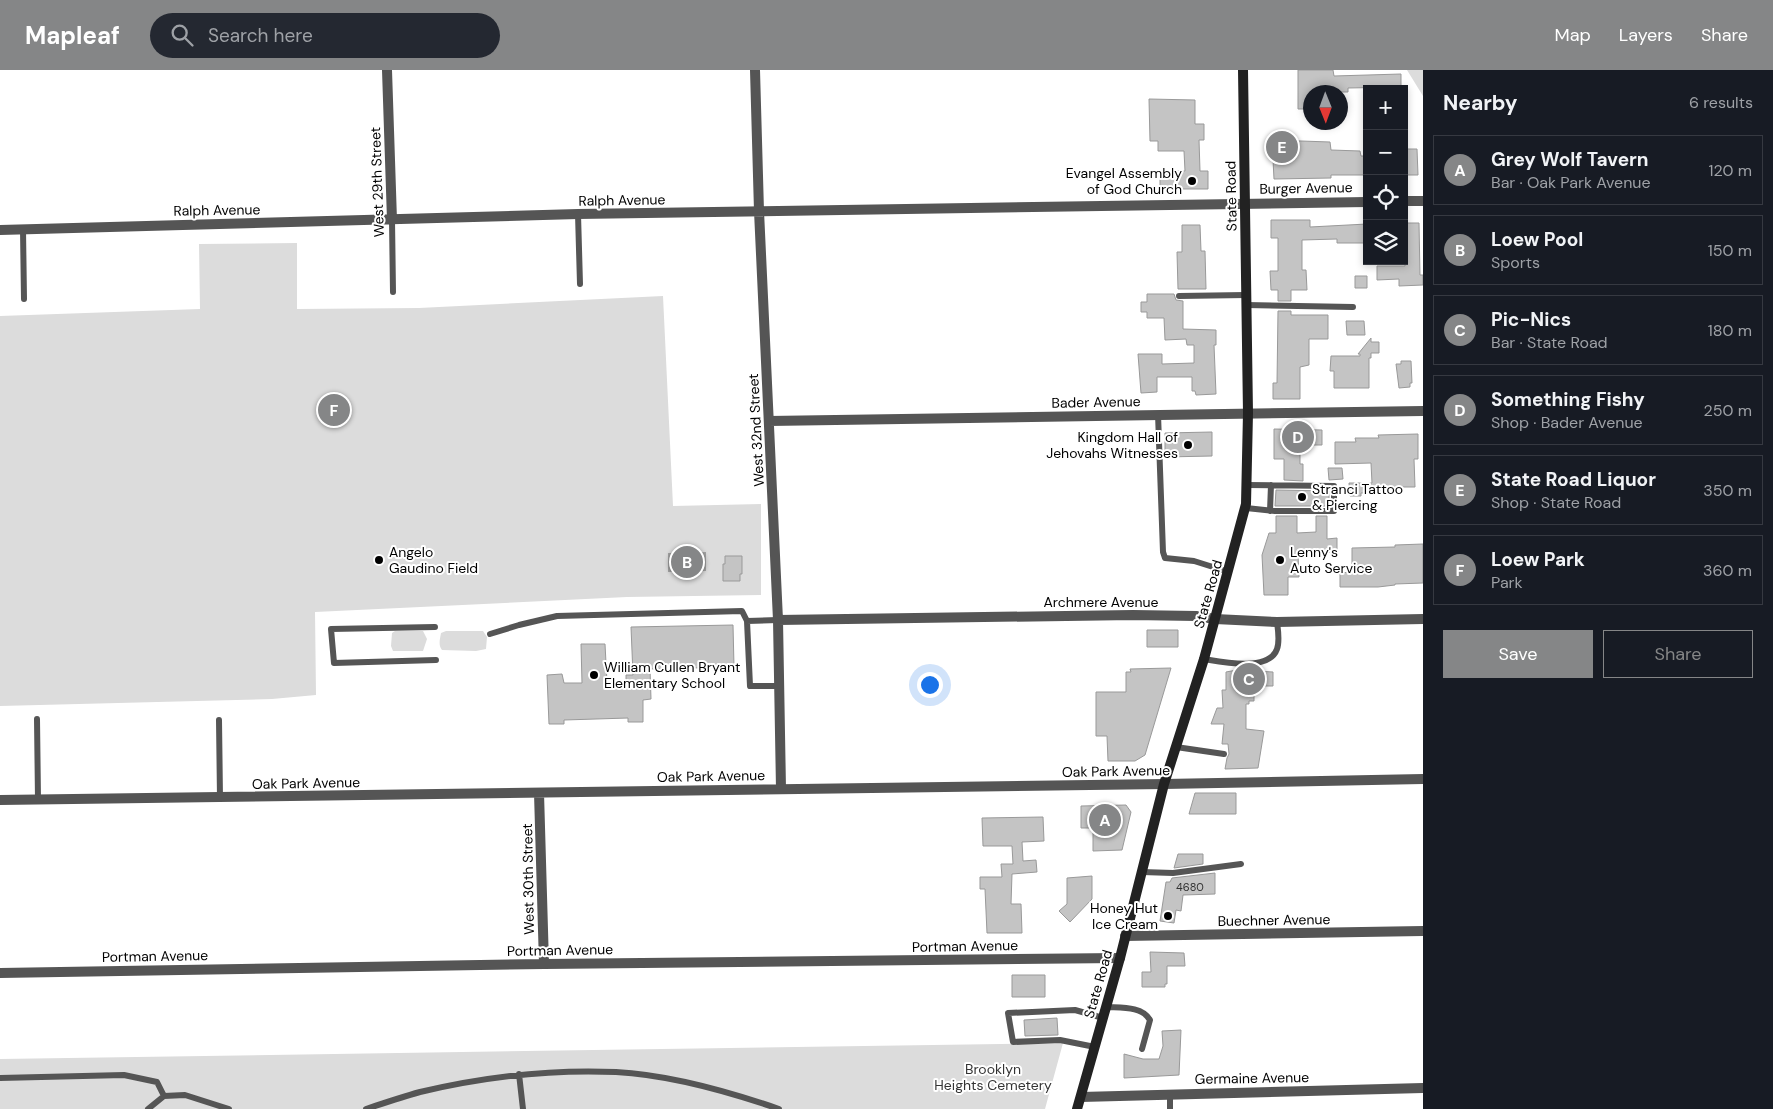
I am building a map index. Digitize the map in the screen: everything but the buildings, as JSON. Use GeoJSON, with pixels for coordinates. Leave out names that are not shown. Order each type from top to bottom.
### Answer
{"type":"FeatureCollection","features":[{"type":"Feature","properties":{"kind":"main road","name":"State Road"},"geometry":{"type":"LineString","coordinates":[[1077,1109],[1120,958],[1164,784],[1204,660],[1246,508],[1248,413],[1242,70]]}},
{"type":"Feature","properties":{"kind":"street","name":"West 29th Street"},"geometry":{"type":"LineString","coordinates":[[387,70],[392,220]]}},
{"type":"Feature","properties":{"kind":"street","name":"West 32nd Street"},"geometry":{"type":"LineString","coordinates":[[755,70],[758,211],[778,620],[781,789]]}},
{"type":"Feature","properties":{"kind":"street"},"geometry":{"type":"LineString","coordinates":[[1408,201],[1423,201]]}},
{"type":"Feature","properties":{"kind":"street","name":"Burger Avenue"},"geometry":{"type":"LineString","coordinates":[[1244,203],[1363,202]]}},
{"type":"Feature","properties":{"kind":"street","name":"Ralph Avenue"},"geometry":{"type":"LineString","coordinates":[[0,230],[578,214],[1244,203]]}},
{"type":"Feature","properties":{"kind":"street","name":"Bader Avenue"},"geometry":{"type":"LineString","coordinates":[[769,421],[1423,411]]}},
{"type":"Feature","properties":{"kind":"street","name":"Archmere Avenue"},"geometry":{"type":"LineString","coordinates":[[778,620],[1133,615],[1196,616],[1215,619],[1277,622],[1423,620]]}},
{"type":"Feature","properties":{"kind":"street","name":"Oak Park Avenue"},"geometry":{"type":"LineString","coordinates":[[0,800],[1423,779]]}},
{"type":"Feature","properties":{"kind":"street","name":"West 30th Street"},"geometry":{"type":"LineString","coordinates":[[539,793],[544,964]]}},
{"type":"Feature","properties":{"kind":"street","name":"Buechner Avenue"},"geometry":{"type":"LineString","coordinates":[[1125,936],[1423,931]]}},
{"type":"Feature","properties":{"kind":"street","name":"Portman Avenue"},"geometry":{"type":"LineString","coordinates":[[0,973],[544,964],[1120,958]]}},
{"type":"Feature","properties":{"kind":"street","name":"Germaine Avenue"},"geometry":{"type":"LineString","coordinates":[[1081,1096],[1423,1088]]}},
{"type":"Feature","properties":{"kind":"lane"},"geometry":{"type":"LineString","coordinates":[[578,214],[580,284]]}},
{"type":"Feature","properties":{"kind":"lane","name":"West 29th Street"},"geometry":{"type":"LineString","coordinates":[[392,220],[393,292]]}},
{"type":"Feature","properties":{"kind":"lane"},"geometry":{"type":"LineString","coordinates":[[23,229],[24,299]]}},
{"type":"Feature","properties":{"kind":"lane"},"geometry":{"type":"LineString","coordinates":[[1180,296],[1353,307]]}},
{"type":"Feature","properties":{"kind":"lane"},"geometry":{"type":"LineString","coordinates":[[1158,414],[1165,558],[1194,561],[1229,572]]}},
{"type":"Feature","properties":{"kind":"lane"},"geometry":{"type":"LineString","coordinates":[[1246,508],[1270,511],[1334,511],[1334,486],[1247,485]]}},
{"type":"Feature","properties":{"kind":"lane"},"geometry":{"type":"LineString","coordinates":[[1270,511],[1271,485]]}},
{"type":"Feature","properties":{"kind":"lane"},"geometry":{"type":"LineString","coordinates":[[490,634],[557,616],[742,611],[748,620],[750,686],[779,686]]}},
{"type":"Feature","properties":{"kind":"lane"},"geometry":{"type":"LineString","coordinates":[[748,620],[778,620]]}},
{"type":"Feature","properties":{"kind":"lane"},"geometry":{"type":"LineString","coordinates":[[1204,660],[1239,664],[1264,662],[1272,657],[1277,650],[1277,622]]}},
{"type":"Feature","properties":{"kind":"lane"},"geometry":{"type":"LineString","coordinates":[[435,627],[331,629],[334,663],[436,660]]}},
{"type":"Feature","properties":{"kind":"lane"},"geometry":{"type":"LineString","coordinates":[[37,719],[38,799]]}},
{"type":"Feature","properties":{"kind":"lane"},"geometry":{"type":"LineString","coordinates":[[218,720],[220,798]]}},
{"type":"Feature","properties":{"kind":"lane"},"geometry":{"type":"LineString","coordinates":[[1176,747],[1224,754]]}},
{"type":"Feature","properties":{"kind":"lane"},"geometry":{"type":"LineString","coordinates":[[1142,872],[1173,873],[1241,864]]}},
{"type":"Feature","properties":{"kind":"lane"},"geometry":{"type":"LineString","coordinates":[[1106,1007],[1138,1010],[1146,1014],[1150,1020],[1142,1049]]}},
{"type":"Feature","properties":{"kind":"lane"},"geometry":{"type":"LineString","coordinates":[[1095,1046],[1060,1040],[1013,1042],[1008,1013],[1075,1010],[1103,1018]]}},
{"type":"Feature","properties":{"kind":"lane"},"geometry":{"type":"LineString","coordinates":[[366,1109],[420,1092],[518,1074],[575,1072],[617,1072],[659,1078],[731,1094],[779,1109]]}},
{"type":"Feature","properties":{"kind":"lane"},"geometry":{"type":"LineString","coordinates":[[518,1074],[523,1109]]}},
{"type":"Feature","properties":{"kind":"lane"},"geometry":{"type":"LineString","coordinates":[[0,1078],[124,1075],[157,1082],[164,1096]]}},
{"type":"Feature","properties":{"kind":"lane"},"geometry":{"type":"LineString","coordinates":[[1170,1094],[1170,1109]]}},
{"type":"Feature","properties":{"kind":"lane"},"geometry":{"type":"LineString","coordinates":[[148,1109],[164,1096],[185,1095],[229,1109]]}},
{"type":"Feature","properties":{"kind":"green space"},"geometry":{"type":"Polygon","coordinates":[[[1407,70],[1423,70],[1423,96],[1407,70]]]}},
{"type":"Feature","properties":{"kind":"green space"},"geometry":{"type":"Polygon","coordinates":[[[297,243],[297,309],[419,308],[663,296],[673,506],[761,504],[761,595],[627,597],[315,612],[316,695],[272,699],[0,706],[0,316],[200,309],[199,244],[297,243]]]}},
{"type":"Feature","properties":{"kind":"green space"},"geometry":{"type":"Polygon","coordinates":[[[395,631],[423,631],[427,639],[423,651],[393,651],[391,646],[392,633],[395,631]]]}},
{"type":"Feature","properties":{"kind":"green space"},"geometry":{"type":"Polygon","coordinates":[[[446,631],[483,631],[487,637],[486,649],[476,651],[442,650],[440,644],[441,633],[446,631]]]}},
{"type":"Feature","properties":{"kind":"green space","name":"Brooklyn Heights Cemetery"},"geometry":{"type":"Polygon","coordinates":[[[1063,1043],[1045,1109],[0,1109],[0,1059],[1063,1043]]]}},
{"type":"Feature","properties":{"kind":"shaded area"},"geometry":{"type":"Polygon","coordinates":[[[706,552],[706,571],[668,572],[668,553],[706,552]]]}},
{"type":"Feature","properties":{"kind":"place","name":"State Road Liquor"},"geometry":{"type":"Point","coordinates":[1282,147]}},
{"type":"Feature","properties":{"kind":"place","name":"Evangel Assembly of God Church"},"geometry":{"type":"Point","coordinates":[1192,181]}},
{"type":"Feature","properties":{"kind":"place","name":"Loew Park"},"geometry":{"type":"Point","coordinates":[334,410]}},
{"type":"Feature","properties":{"kind":"place","name":"Something Fishy"},"geometry":{"type":"Point","coordinates":[1298,437]}},
{"type":"Feature","properties":{"kind":"place","name":"Kingdom Hall of Jehovahs Witnesses"},"geometry":{"type":"Point","coordinates":[1188,445]}},
{"type":"Feature","properties":{"kind":"place","name":"Stranci Tattoo & Piercing"},"geometry":{"type":"Point","coordinates":[1302,497]}},
{"type":"Feature","properties":{"kind":"place","name":"Angelo Gaudino Field"},"geometry":{"type":"Point","coordinates":[379,560]}},
{"type":"Feature","properties":{"kind":"place","name":"Lenny's Auto Service"},"geometry":{"type":"Point","coordinates":[1280,560]}},
{"type":"Feature","properties":{"kind":"place","name":"Loew Pool"},"geometry":{"type":"Point","coordinates":[687,562]}},
{"type":"Feature","properties":{"kind":"place","name":"William Cullen Bryant Elementary School"},"geometry":{"type":"Point","coordinates":[594,675]}},
{"type":"Feature","properties":{"kind":"place","name":"Pic-Nics"},"geometry":{"type":"Point","coordinates":[1249,679]}},
{"type":"Feature","properties":{"kind":"place","name":"Grey Wolf Tavern"},"geometry":{"type":"Point","coordinates":[1105,820]}},
{"type":"Feature","properties":{"kind":"place","name":"Honey Hut Ice Cream"},"geometry":{"type":"Point","coordinates":[1168,916]}}]}
